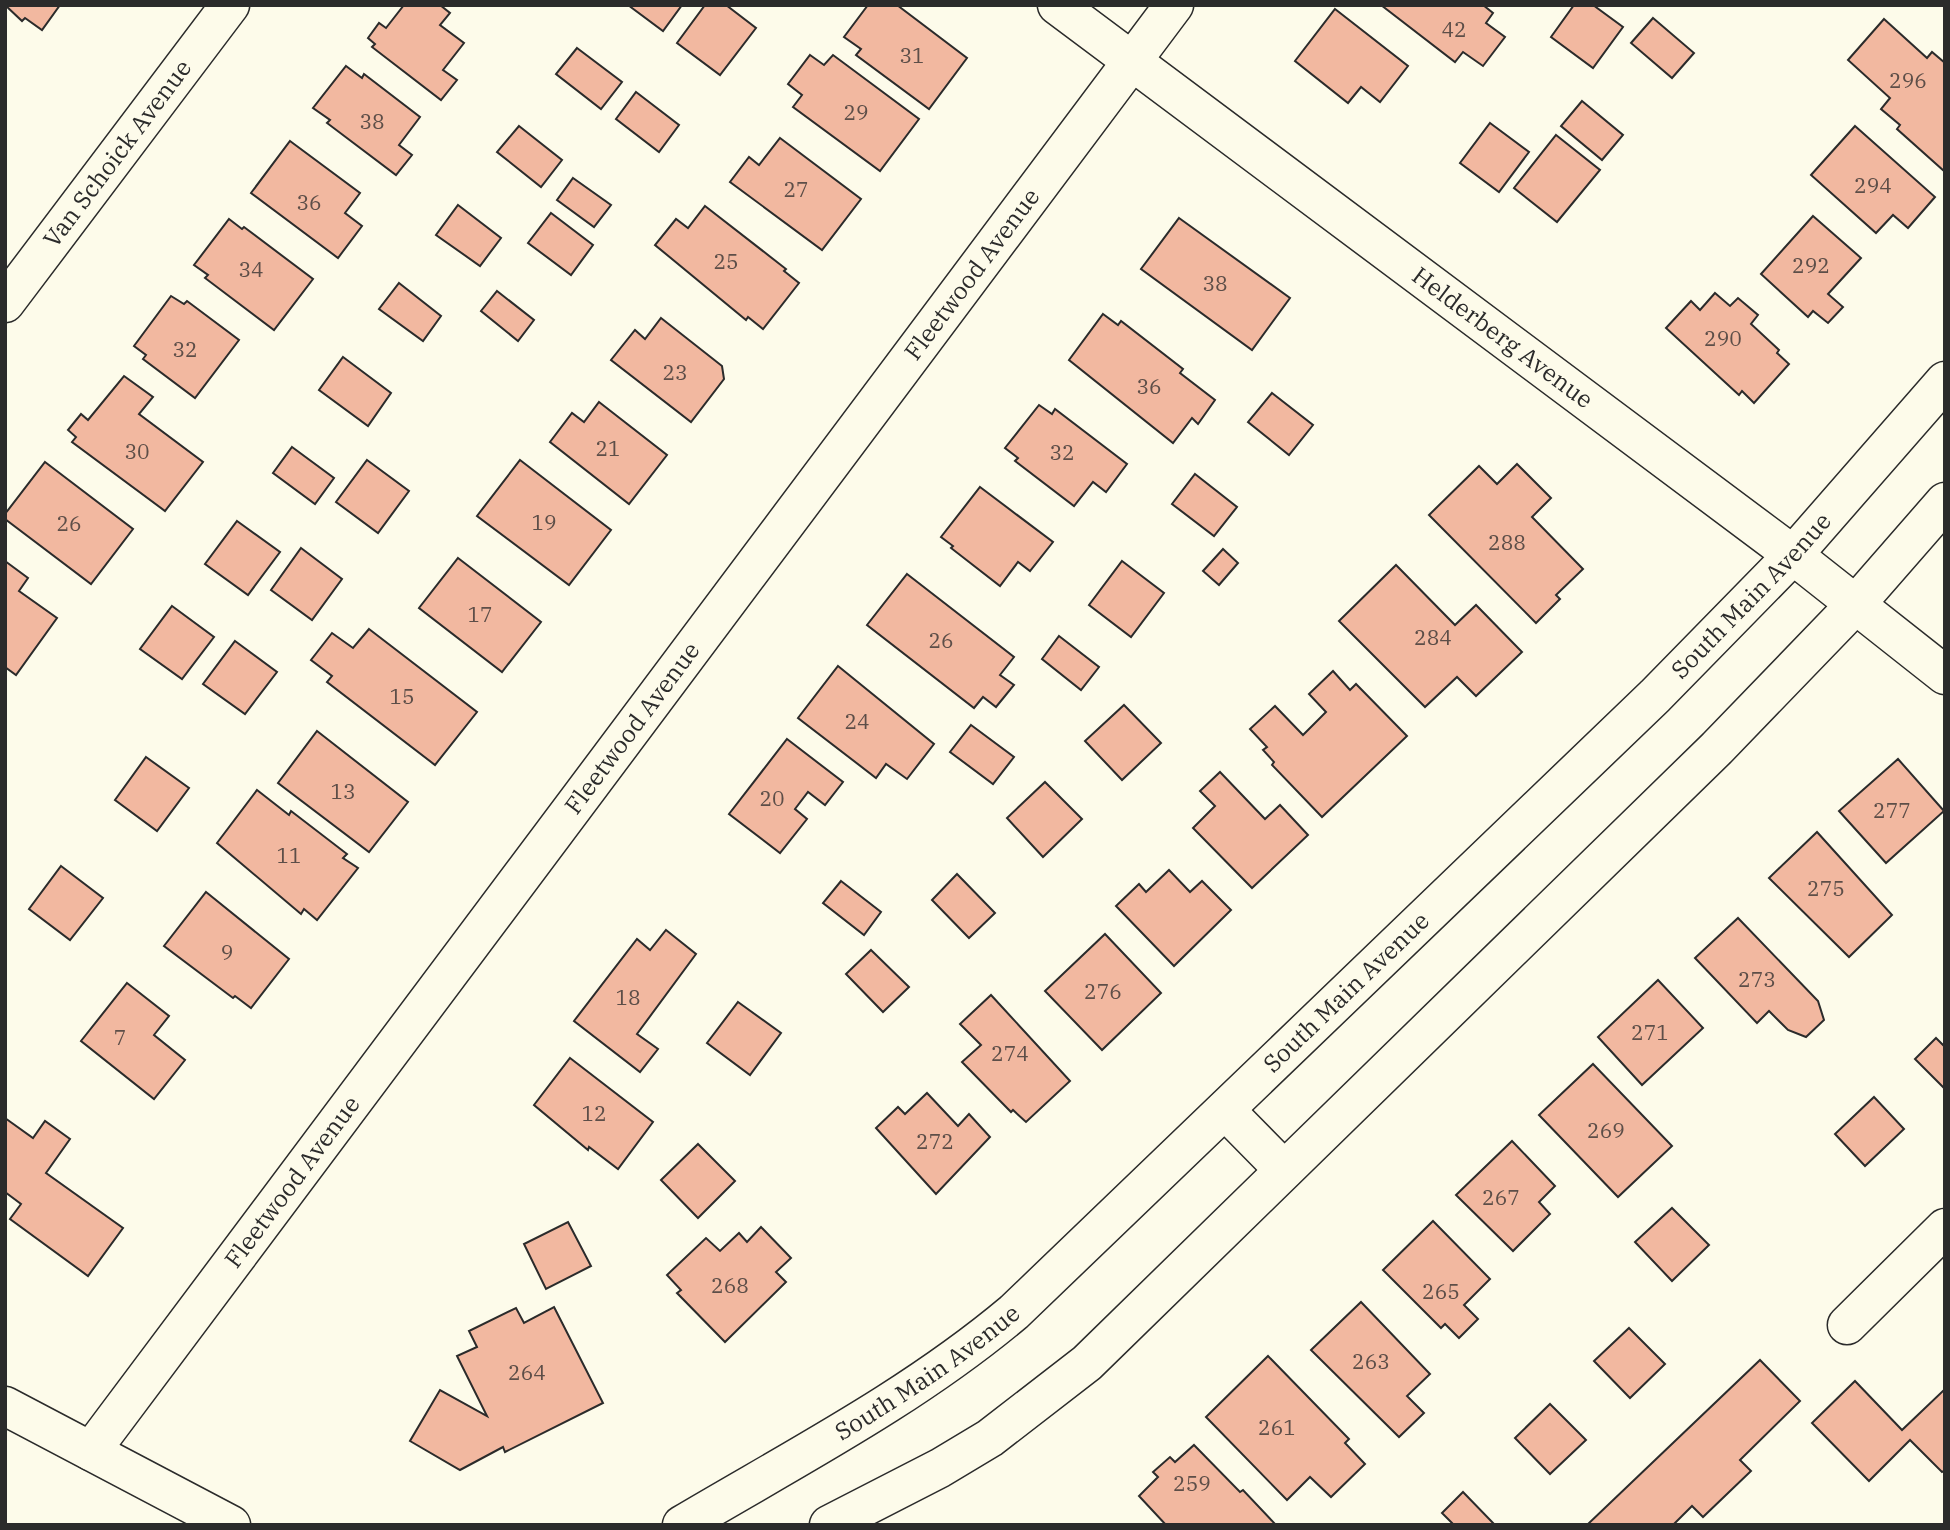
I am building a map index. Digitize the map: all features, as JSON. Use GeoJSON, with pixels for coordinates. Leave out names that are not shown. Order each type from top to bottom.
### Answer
{"type":"FeatureCollection","features":[{"type":"Feature","properties":{"kind":"street","name":"Van Schoick Avenue"},"geometry":{"type":"LineString","coordinates":[[5,303],[230,5]]}},
{"type":"Feature","properties":{"kind":"street","name":"Helderberg Avenue"},"geometry":{"type":"LineString","coordinates":[[1057,5],[1793,555],[1945,675]]}},
{"type":"Feature","properties":{"kind":"street","name":"Fleetwood Avenue"},"geometry":{"type":"LineString","coordinates":[[91,1451],[1174,5]]}},
{"type":"Feature","properties":{"kind":"street","name":"South Main Avenue"},"geometry":{"type":"LineString","coordinates":[[682,1525],[909,1391],[967,1352],[1014,1312],[1655,696],[1793,555],[1945,380]]}},
{"type":"Feature","properties":{"kind":"street"},"geometry":{"type":"LineString","coordinates":[[829,1525],[940,1468],[1039,1402],[1087,1363],[1717,748],[1856,604],[1945,502]]}},
{"type":"Feature","properties":{"kind":"street"},"geometry":{"type":"LineString","coordinates":[[1225,1110],[1284,1170]]}},
{"type":"Feature","properties":{"kind":"street"},"geometry":{"type":"LineString","coordinates":[[1847,1325],[1945,1228]]}},
{"type":"Feature","properties":{"kind":"street"},"geometry":{"type":"LineString","coordinates":[[5,1406],[231,1525]]}},
{"type":"Feature","properties":{"kind":"building"},"geometry":{"type":"Polygon","coordinates":[[[5,5],[60,5],[42,30],[25,18],[22,21],[5,5]]]}},
{"type":"Feature","properties":{"kind":"building"},"geometry":{"type":"Polygon","coordinates":[[[404,5],[440,5],[450,13],[440,25],[464,43],[443,70],[457,80],[441,100],[372,47],[375,44],[368,38],[379,23],[386,28],[404,5]]]}},
{"type":"Feature","properties":{"kind":"building"},"geometry":{"type":"Polygon","coordinates":[[[628,5],[682,5],[663,31],[628,5]]]}},
{"type":"Feature","properties":{"kind":"building"},"geometry":{"type":"Polygon","coordinates":[[[705,5],[726,5],[756,28],[720,75],[677,43],[705,5]]]}},
{"type":"Feature","properties":{"kind":"building"},"geometry":{"type":"Polygon","coordinates":[[[868,5],[897,5],[967,58],[929,109],[856,55],[861,49],[844,37],[868,5]]]}},
{"type":"Feature","properties":{"kind":"building"},"geometry":{"type":"Polygon","coordinates":[[[1381,5],[1483,5],[1493,13],[1486,23],[1505,37],[1483,66],[1463,52],[1455,62],[1381,5]]]}},
{"type":"Feature","properties":{"kind":"building"},"geometry":{"type":"Polygon","coordinates":[[[1574,5],[1593,5],[1623,27],[1593,68],[1551,37],[1574,5]]]}},
{"type":"Feature","properties":{"kind":"building"},"geometry":{"type":"Polygon","coordinates":[[[1335,9],[1408,66],[1380,102],[1361,87],[1348,103],[1295,61],[1335,9]]]}},
{"type":"Feature","properties":{"kind":"building"},"geometry":{"type":"Polygon","coordinates":[[[1653,18],[1694,53],[1672,78],[1631,43],[1653,18]]]}},
{"type":"Feature","properties":{"kind":"building"},"geometry":{"type":"Polygon","coordinates":[[[1884,19],[1927,58],[1932,52],[1945,63],[1944,171],[1897,129],[1900,125],[1881,109],[1890,98],[1848,60],[1884,19]]]}},
{"type":"Feature","properties":{"kind":"building"},"geometry":{"type":"Polygon","coordinates":[[[577,48],[622,82],[601,109],[556,74],[577,48]]]}},
{"type":"Feature","properties":{"kind":"building"},"geometry":{"type":"Polygon","coordinates":[[[810,55],[824,65],[833,55],[919,119],[880,171],[793,107],[802,95],[788,84],[810,55]]]}},
{"type":"Feature","properties":{"kind":"building"},"geometry":{"type":"Polygon","coordinates":[[[346,66],[362,78],[364,74],[420,117],[399,145],[412,155],[396,175],[327,123],[330,120],[313,108],[346,66]]]}},
{"type":"Feature","properties":{"kind":"building"},"geometry":{"type":"Polygon","coordinates":[[[636,92],[679,125],[659,152],[616,119],[636,92]]]}},
{"type":"Feature","properties":{"kind":"building"},"geometry":{"type":"Polygon","coordinates":[[[1582,101],[1623,135],[1602,160],[1561,126],[1582,101]]]}},
{"type":"Feature","properties":{"kind":"building"},"geometry":{"type":"Polygon","coordinates":[[[1490,123],[1529,152],[1499,192],[1460,163],[1490,123]]]}},
{"type":"Feature","properties":{"kind":"building"},"geometry":{"type":"Polygon","coordinates":[[[519,126],[562,160],[541,187],[497,152],[519,126]]]}},
{"type":"Feature","properties":{"kind":"building"},"geometry":{"type":"Polygon","coordinates":[[[1855,126],[1935,197],[1908,228],[1893,215],[1876,233],[1811,175],[1855,126]]]}},
{"type":"Feature","properties":{"kind":"building"},"geometry":{"type":"Polygon","coordinates":[[[1556,135],[1600,170],[1557,222],[1514,188],[1556,135]]]}},
{"type":"Feature","properties":{"kind":"building"},"geometry":{"type":"Polygon","coordinates":[[[780,138],[861,199],[822,250],[730,182],[749,157],[759,165],[780,138]]]}},
{"type":"Feature","properties":{"kind":"building"},"geometry":{"type":"Polygon","coordinates":[[[290,141],[360,193],[345,213],[362,226],[338,258],[251,193],[290,141]]]}},
{"type":"Feature","properties":{"kind":"building"},"geometry":{"type":"Polygon","coordinates":[[[573,178],[611,205],[594,227],[557,200],[573,178]]]}},
{"type":"Feature","properties":{"kind":"building"},"geometry":{"type":"Polygon","coordinates":[[[458,205],[501,238],[480,266],[436,235],[458,205]]]}},
{"type":"Feature","properties":{"kind":"building"},"geometry":{"type":"Polygon","coordinates":[[[705,206],[786,269],[784,271],[799,283],[763,329],[748,317],[746,320],[655,245],[676,219],[688,228],[705,206]]]}},
{"type":"Feature","properties":{"kind":"building"},"geometry":{"type":"Polygon","coordinates":[[[551,213],[593,245],[571,275],[528,243],[551,213]]]}},
{"type":"Feature","properties":{"kind":"building"},"geometry":{"type":"Polygon","coordinates":[[[1813,216],[1861,258],[1828,294],[1843,307],[1828,323],[1813,311],[1808,317],[1761,274],[1813,216]]]}},
{"type":"Feature","properties":{"kind":"building"},"geometry":{"type":"Polygon","coordinates":[[[1179,218],[1290,298],[1252,350],[1141,269],[1179,218]]]}},
{"type":"Feature","properties":{"kind":"building"},"geometry":{"type":"Polygon","coordinates":[[[229,219],[242,229],[244,227],[313,279],[274,330],[205,278],[208,275],[194,265],[229,219]]]}},
{"type":"Feature","properties":{"kind":"building"},"geometry":{"type":"Polygon","coordinates":[[[399,283],[441,316],[423,341],[379,309],[399,283]]]}},
{"type":"Feature","properties":{"kind":"building"},"geometry":{"type":"Polygon","coordinates":[[[497,291],[534,320],[518,341],[481,311],[497,291]]]}},
{"type":"Feature","properties":{"kind":"building"},"geometry":{"type":"Polygon","coordinates":[[[1715,293],[1730,306],[1738,298],[1758,315],[1751,324],[1779,350],[1777,353],[1789,364],[1754,403],[1742,391],[1739,395],[1666,328],[1691,301],[1700,310],[1715,293]]]}},
{"type":"Feature","properties":{"kind":"building"},"geometry":{"type":"Polygon","coordinates":[[[171,296],[184,304],[187,301],[239,340],[195,398],[143,359],[146,355],[134,346],[171,296]]]}},
{"type":"Feature","properties":{"kind":"building"},"geometry":{"type":"Polygon","coordinates":[[[1103,314],[1118,325],[1121,321],[1183,369],[1180,373],[1215,400],[1198,424],[1192,418],[1173,443],[1069,360],[1103,314]]]}},
{"type":"Feature","properties":{"kind":"building"},"geometry":{"type":"Polygon","coordinates":[[[661,318],[722,366],[724,379],[691,422],[611,360],[635,330],[645,339],[661,318]]]}},
{"type":"Feature","properties":{"kind":"building"},"geometry":{"type":"Polygon","coordinates":[[[343,357],[391,393],[368,426],[319,390],[343,357]]]}},
{"type":"Feature","properties":{"kind":"building"},"geometry":{"type":"Polygon","coordinates":[[[124,376],[153,397],[139,414],[203,462],[165,511],[72,442],[76,437],[68,430],[81,414],[88,420],[124,376]]]}},
{"type":"Feature","properties":{"kind":"building"},"geometry":{"type":"Polygon","coordinates":[[[1272,393],[1313,425],[1289,455],[1248,422],[1272,393]]]}},
{"type":"Feature","properties":{"kind":"building"},"geometry":{"type":"Polygon","coordinates":[[[599,402],[667,455],[629,504],[550,442],[572,413],[584,422],[599,402]]]}},
{"type":"Feature","properties":{"kind":"building"},"geometry":{"type":"Polygon","coordinates":[[[1039,405],[1052,414],[1055,409],[1127,464],[1106,492],[1093,482],[1074,506],[1015,461],[1018,458],[1005,448],[1039,405]]]}},
{"type":"Feature","properties":{"kind":"building"},"geometry":{"type":"Polygon","coordinates":[[[292,447],[334,478],[315,504],[273,473],[292,447]]]}},
{"type":"Feature","properties":{"kind":"building"},"geometry":{"type":"Polygon","coordinates":[[[367,460],[409,491],[378,533],[336,502],[367,460]]]}},
{"type":"Feature","properties":{"kind":"building"},"geometry":{"type":"Polygon","coordinates":[[[520,460],[611,530],[569,585],[477,516],[520,460]]]}},
{"type":"Feature","properties":{"kind":"building"},"geometry":{"type":"Polygon","coordinates":[[[45,462],[133,529],[91,584],[5,519],[5,514],[45,462]]]}},
{"type":"Feature","properties":{"kind":"building"},"geometry":{"type":"Polygon","coordinates":[[[1517,464],[1551,498],[1532,517],[1583,569],[1556,595],[1560,599],[1536,623],[1429,515],[1479,466],[1497,484],[1517,464]]]}},
{"type":"Feature","properties":{"kind":"building"},"geometry":{"type":"Polygon","coordinates":[[[1195,474],[1237,507],[1214,536],[1172,504],[1195,474]]]}},
{"type":"Feature","properties":{"kind":"building"},"geometry":{"type":"Polygon","coordinates":[[[980,487],[1053,542],[1030,571],[1018,562],[1000,586],[941,537],[980,487]]]}},
{"type":"Feature","properties":{"kind":"building"},"geometry":{"type":"Polygon","coordinates":[[[237,521],[280,552],[248,595],[205,564],[237,521]]]}},
{"type":"Feature","properties":{"kind":"building"},"geometry":{"type":"Polygon","coordinates":[[[301,548],[342,579],[312,620],[271,590],[301,548]]]}},
{"type":"Feature","properties":{"kind":"building"},"geometry":{"type":"Polygon","coordinates":[[[1223,549],[1238,563],[1219,585],[1203,571],[1223,549]]]}},
{"type":"Feature","properties":{"kind":"building"},"geometry":{"type":"Polygon","coordinates":[[[458,558],[541,622],[502,672],[419,608],[458,558]]]}},
{"type":"Feature","properties":{"kind":"building"},"geometry":{"type":"Polygon","coordinates":[[[5,561],[28,578],[19,591],[57,618],[16,675],[5,667],[5,561]]]}},
{"type":"Feature","properties":{"kind":"building"},"geometry":{"type":"Polygon","coordinates":[[[1122,561],[1164,593],[1131,637],[1089,605],[1122,561]]]}},
{"type":"Feature","properties":{"kind":"building"},"geometry":{"type":"Polygon","coordinates":[[[1396,565],[1455,625],[1476,605],[1522,652],[1476,696],[1457,677],[1425,707],[1339,621],[1396,565]]]}},
{"type":"Feature","properties":{"kind":"building"},"geometry":{"type":"Polygon","coordinates":[[[907,574],[1014,657],[1000,675],[1014,685],[996,707],[983,697],[974,708],[867,625],[907,574]]]}},
{"type":"Feature","properties":{"kind":"building"},"geometry":{"type":"Polygon","coordinates":[[[172,606],[214,637],[182,679],[140,649],[172,606]]]}},
{"type":"Feature","properties":{"kind":"building"},"geometry":{"type":"Polygon","coordinates":[[[369,629],[477,712],[435,765],[327,682],[332,676],[311,660],[332,633],[353,648],[369,629]]]}},
{"type":"Feature","properties":{"kind":"building"},"geometry":{"type":"Polygon","coordinates":[[[1059,636],[1099,667],[1081,690],[1042,659],[1059,636]]]}},
{"type":"Feature","properties":{"kind":"building"},"geometry":{"type":"Polygon","coordinates":[[[235,641],[277,672],[245,714],[203,684],[235,641]]]}},
{"type":"Feature","properties":{"kind":"building"},"geometry":{"type":"Polygon","coordinates":[[[838,666],[934,744],[907,779],[886,764],[876,778],[798,718],[838,666]]]}},
{"type":"Feature","properties":{"kind":"building"},"geometry":{"type":"Polygon","coordinates":[[[1333,671],[1350,690],[1356,684],[1407,736],[1322,817],[1272,765],[1274,762],[1263,750],[1267,747],[1250,729],[1275,706],[1303,735],[1326,712],[1309,694],[1333,671]]]}},
{"type":"Feature","properties":{"kind":"building"},"geometry":{"type":"Polygon","coordinates":[[[1124,705],[1161,743],[1122,780],[1085,741],[1124,705]]]}},
{"type":"Feature","properties":{"kind":"building"},"geometry":{"type":"Polygon","coordinates":[[[971,725],[1014,757],[993,784],[950,752],[971,725]]]}},
{"type":"Feature","properties":{"kind":"building"},"geometry":{"type":"Polygon","coordinates":[[[317,731],[408,802],[369,852],[278,783],[317,731]]]}},
{"type":"Feature","properties":{"kind":"building"},"geometry":{"type":"Polygon","coordinates":[[[787,739],[843,782],[825,805],[808,792],[795,809],[807,819],[780,853],[729,814],[787,739]]]}},
{"type":"Feature","properties":{"kind":"building"},"geometry":{"type":"Polygon","coordinates":[[[146,757],[189,788],[157,831],[115,800],[146,757]]]}},
{"type":"Feature","properties":{"kind":"building"},"geometry":{"type":"Polygon","coordinates":[[[1898,759],[1944,811],[1886,863],[1839,811],[1898,759]]]}},
{"type":"Feature","properties":{"kind":"building"},"geometry":{"type":"Polygon","coordinates":[[[1220,772],[1265,819],[1280,805],[1308,835],[1252,888],[1193,828],[1215,806],[1200,791],[1220,772]]]}},
{"type":"Feature","properties":{"kind":"building"},"geometry":{"type":"Polygon","coordinates":[[[1045,782],[1082,819],[1043,857],[1007,818],[1045,782]]]}},
{"type":"Feature","properties":{"kind":"building"},"geometry":{"type":"Polygon","coordinates":[[[257,790],[289,815],[291,811],[347,854],[343,858],[358,868],[317,920],[304,909],[301,914],[217,843],[257,790]]]}},
{"type":"Feature","properties":{"kind":"building"},"geometry":{"type":"Polygon","coordinates":[[[1817,832],[1892,915],[1849,957],[1769,878],[1817,832]]]}},
{"type":"Feature","properties":{"kind":"building"},"geometry":{"type":"Polygon","coordinates":[[[61,866],[103,898],[70,940],[29,909],[61,866]]]}},
{"type":"Feature","properties":{"kind":"building"},"geometry":{"type":"Polygon","coordinates":[[[1169,870],[1190,892],[1202,881],[1231,910],[1174,966],[1116,906],[1139,884],[1146,892],[1169,870]]]}},
{"type":"Feature","properties":{"kind":"building"},"geometry":{"type":"Polygon","coordinates":[[[957,874],[995,913],[969,938],[932,900],[957,874]]]}},
{"type":"Feature","properties":{"kind":"building"},"geometry":{"type":"Polygon","coordinates":[[[841,881],[881,912],[864,935],[823,903],[841,881]]]}},
{"type":"Feature","properties":{"kind":"building"},"geometry":{"type":"Polygon","coordinates":[[[206,892],[289,959],[251,1008],[235,996],[233,998],[164,946],[206,892]]]}},
{"type":"Feature","properties":{"kind":"building"},"geometry":{"type":"Polygon","coordinates":[[[1738,918],[1818,1001],[1824,1020],[1806,1037],[1788,1030],[1769,1011],[1757,1023],[1695,958],[1738,918]]]}},
{"type":"Feature","properties":{"kind":"building"},"geometry":{"type":"Polygon","coordinates":[[[666,930],[696,954],[637,1034],[658,1049],[640,1072],[574,1021],[637,939],[650,950],[666,930]]]}},
{"type":"Feature","properties":{"kind":"building"},"geometry":{"type":"Polygon","coordinates":[[[1105,934],[1161,993],[1102,1050],[1045,991],[1105,934]]]}},
{"type":"Feature","properties":{"kind":"building"},"geometry":{"type":"Polygon","coordinates":[[[871,950],[909,987],[883,1012],[846,974],[871,950]]]}},
{"type":"Feature","properties":{"kind":"building"},"geometry":{"type":"Polygon","coordinates":[[[1658,980],[1703,1028],[1642,1085],[1598,1037],[1658,980]]]}},
{"type":"Feature","properties":{"kind":"building"},"geometry":{"type":"Polygon","coordinates":[[[127,983],[169,1016],[154,1035],[185,1060],[154,1099],[81,1041],[127,983]]]}},
{"type":"Feature","properties":{"kind":"building"},"geometry":{"type":"Polygon","coordinates":[[[991,995],[1070,1081],[1026,1122],[1013,1110],[1011,1112],[962,1062],[981,1045],[960,1024],[991,995]]]}},
{"type":"Feature","properties":{"kind":"building"},"geometry":{"type":"Polygon","coordinates":[[[738,1002],[781,1033],[750,1075],[707,1043],[738,1002]]]}},
{"type":"Feature","properties":{"kind":"building"},"geometry":{"type":"Polygon","coordinates":[[[1936,1038],[1945,1047],[1945,1089],[1915,1059],[1936,1038]]]}},
{"type":"Feature","properties":{"kind":"building"},"geometry":{"type":"Polygon","coordinates":[[[570,1058],[653,1122],[618,1169],[589,1147],[588,1150],[534,1105],[570,1058]]]}},
{"type":"Feature","properties":{"kind":"building"},"geometry":{"type":"Polygon","coordinates":[[[1593,1064],[1672,1146],[1618,1197],[1539,1115],[1593,1064]]]}},
{"type":"Feature","properties":{"kind":"building"},"geometry":{"type":"Polygon","coordinates":[[[927,1093],[958,1126],[969,1114],[990,1137],[936,1194],[876,1128],[898,1107],[905,1114],[927,1093]]]}},
{"type":"Feature","properties":{"kind":"building"},"geometry":{"type":"Polygon","coordinates":[[[1874,1097],[1904,1129],[1865,1166],[1835,1134],[1874,1097]]]}},
{"type":"Feature","properties":{"kind":"building"},"geometry":{"type":"Polygon","coordinates":[[[5,1118],[33,1138],[45,1121],[70,1139],[46,1173],[123,1228],[88,1276],[10,1219],[21,1204],[5,1192],[5,1118]]]}},
{"type":"Feature","properties":{"kind":"building"},"geometry":{"type":"Polygon","coordinates":[[[1512,1141],[1555,1186],[1539,1202],[1550,1214],[1513,1251],[1456,1195],[1512,1141]]]}},
{"type":"Feature","properties":{"kind":"building"},"geometry":{"type":"Polygon","coordinates":[[[698,1144],[735,1181],[698,1218],[661,1180],[698,1144]]]}},
{"type":"Feature","properties":{"kind":"building"},"geometry":{"type":"Polygon","coordinates":[[[1672,1208],[1709,1245],[1672,1281],[1635,1242],[1672,1208]]]}},
{"type":"Feature","properties":{"kind":"building"},"geometry":{"type":"Polygon","coordinates":[[[1433,1221],[1490,1279],[1464,1305],[1478,1319],[1459,1338],[1445,1324],[1441,1328],[1383,1270],[1433,1221]]]}},
{"type":"Feature","properties":{"kind":"building"},"geometry":{"type":"Polygon","coordinates":[[[568,1222],[591,1266],[546,1289],[524,1244],[568,1222]]]}},
{"type":"Feature","properties":{"kind":"building"},"geometry":{"type":"Polygon","coordinates":[[[761,1227],[791,1258],[776,1272],[786,1282],[725,1342],[677,1293],[681,1290],[667,1275],[706,1238],[720,1251],[739,1233],[747,1242],[761,1227]]]}},
{"type":"Feature","properties":{"kind":"building"},"geometry":{"type":"Polygon","coordinates":[[[1361,1302],[1430,1374],[1407,1396],[1424,1413],[1399,1437],[1311,1350],[1361,1302]]]}},
{"type":"Feature","properties":{"kind":"building"},"geometry":{"type":"Polygon","coordinates":[[[554,1307],[603,1403],[505,1452],[503,1447],[460,1470],[410,1441],[440,1390],[487,1416],[457,1356],[477,1347],[469,1331],[516,1308],[524,1323],[554,1307]]]}},
{"type":"Feature","properties":{"kind":"building"},"geometry":{"type":"Polygon","coordinates":[[[1629,1328],[1665,1364],[1630,1398],[1594,1361],[1629,1328]]]}},
{"type":"Feature","properties":{"kind":"building"},"geometry":{"type":"Polygon","coordinates":[[[1268,1356],[1349,1439],[1345,1443],[1365,1464],[1331,1497],[1310,1477],[1287,1500],[1206,1417],[1268,1356]]]}},
{"type":"Feature","properties":{"kind":"building"},"geometry":{"type":"Polygon","coordinates":[[[1760,1360],[1800,1401],[1740,1460],[1751,1471],[1703,1517],[1692,1506],[1673,1525],[1588,1524],[1760,1360]]]}},
{"type":"Feature","properties":{"kind":"building"},"geometry":{"type":"Polygon","coordinates":[[[1855,1381],[1902,1430],[1945,1389],[1945,1470],[1942,1472],[1910,1440],[1869,1481],[1812,1423],[1855,1381]]]}},
{"type":"Feature","properties":{"kind":"building"},"geometry":{"type":"Polygon","coordinates":[[[1550,1404],[1586,1440],[1550,1474],[1515,1438],[1550,1404]]]}},
{"type":"Feature","properties":{"kind":"building"},"geometry":{"type":"Polygon","coordinates":[[[1194,1445],[1276,1525],[1166,1525],[1139,1496],[1158,1477],[1153,1472],[1170,1457],[1175,1462],[1194,1445]]]}},
{"type":"Feature","properties":{"kind":"building"},"geometry":{"type":"Polygon","coordinates":[[[1463,1492],[1495,1525],[1454,1525],[1442,1513],[1463,1492]]]}}]}
